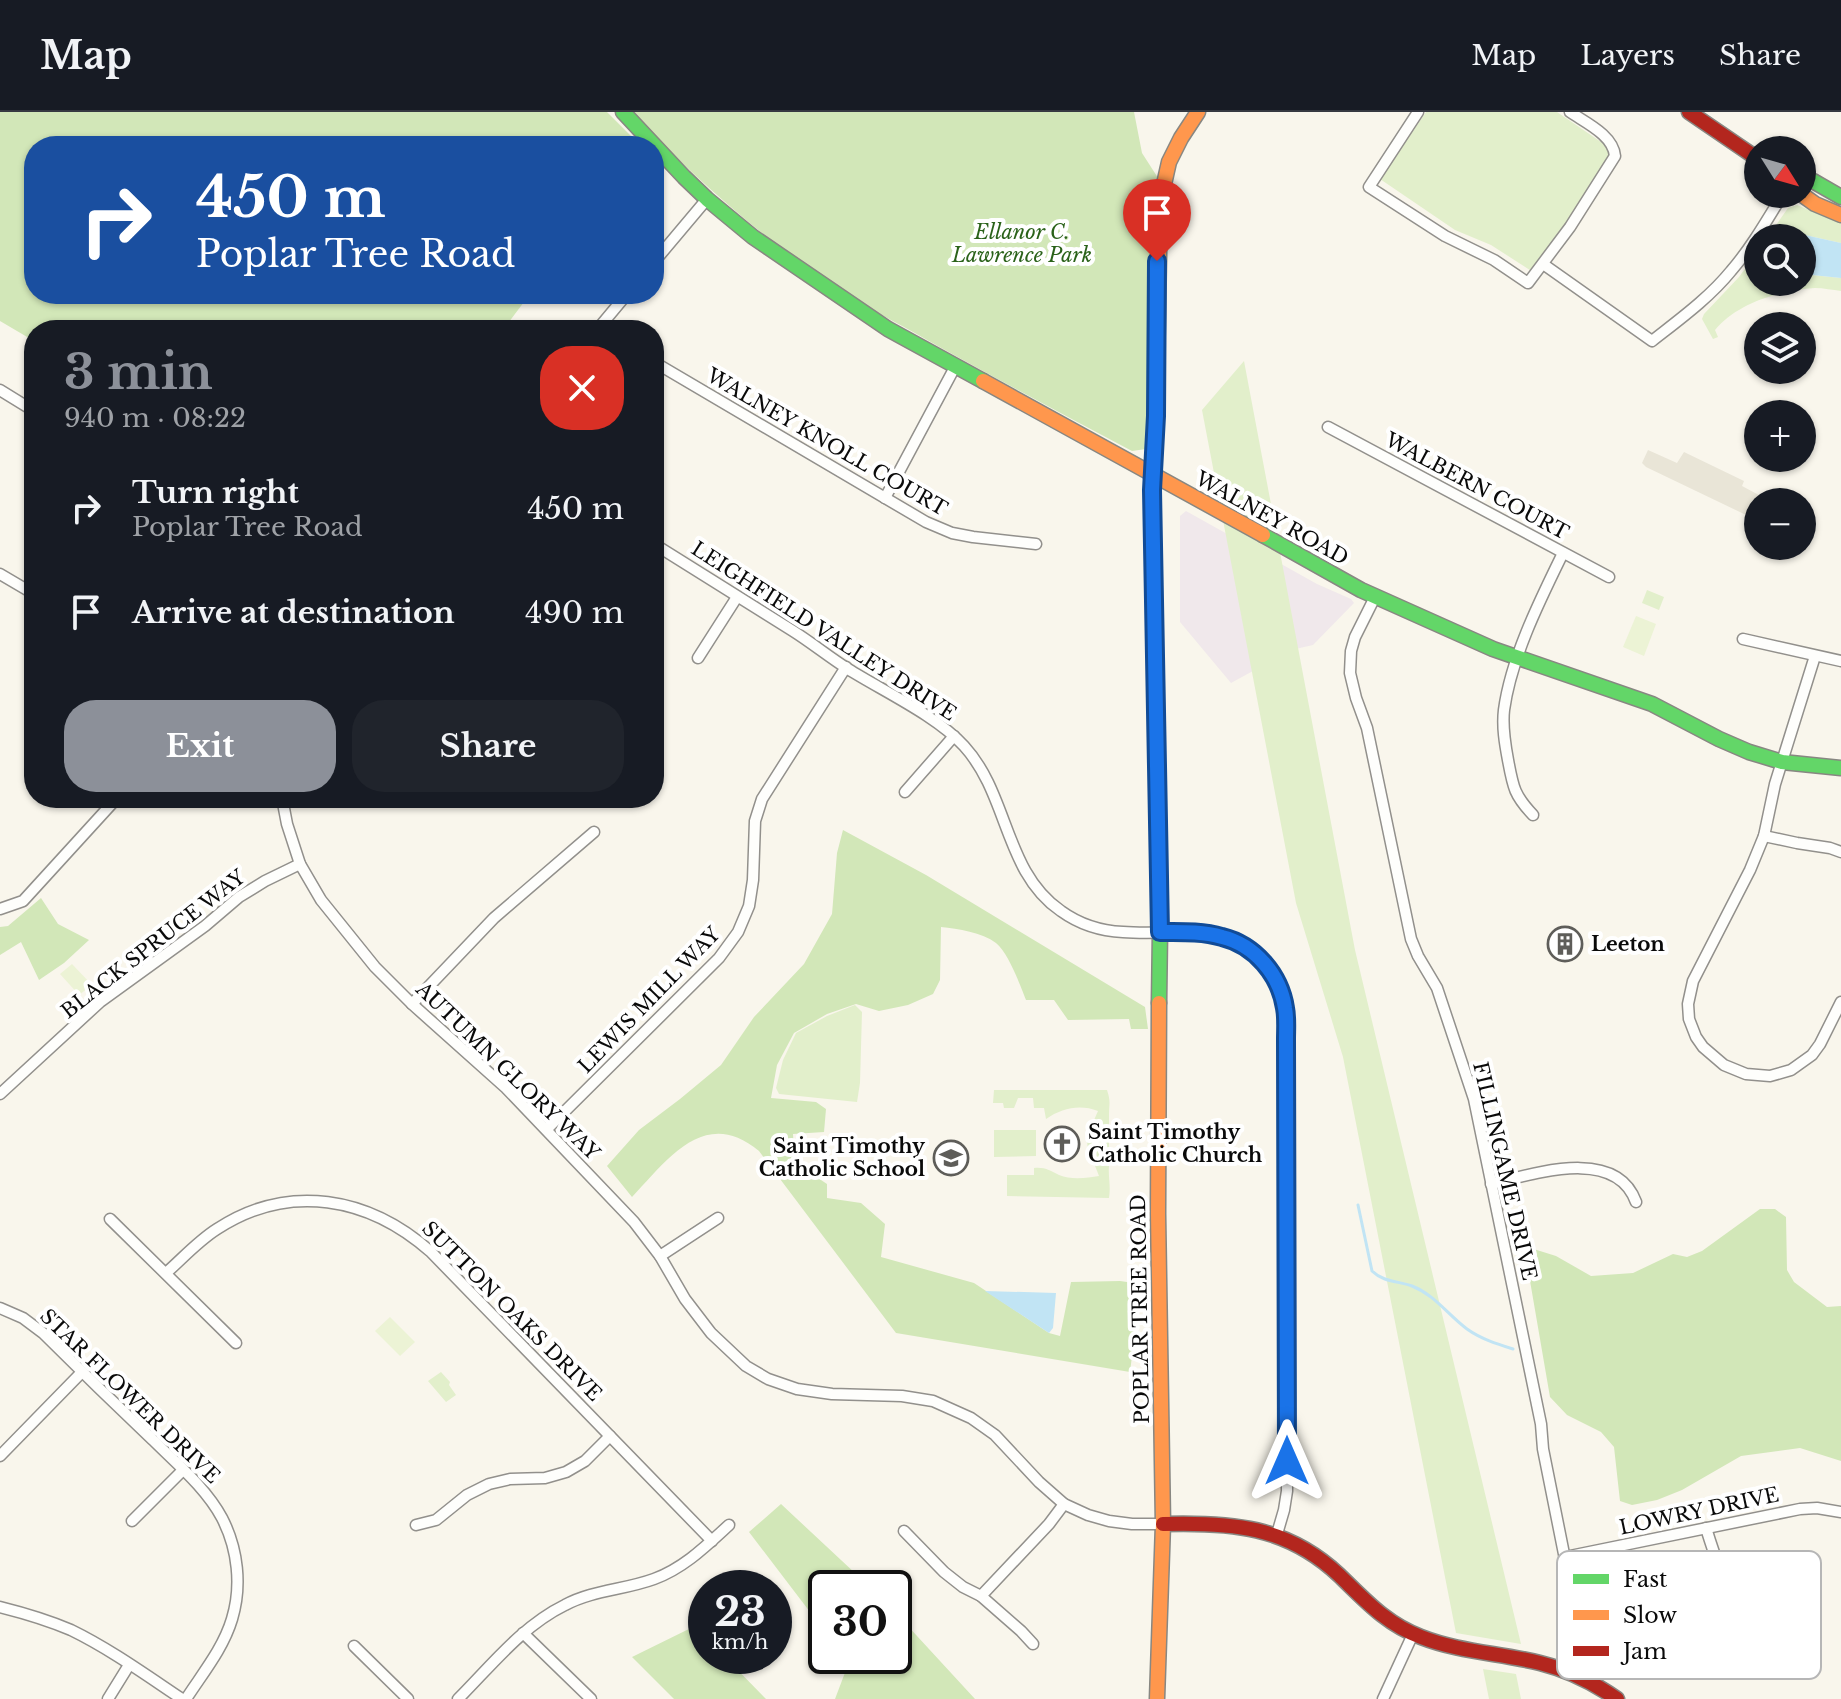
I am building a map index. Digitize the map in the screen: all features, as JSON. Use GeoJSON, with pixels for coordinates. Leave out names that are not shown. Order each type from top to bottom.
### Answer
{"type":"FeatureCollection","features":[{"type":"Feature","properties":{"kind":"main road","name":"WALNEY ROAD"},"geometry":{"type":"LineString","coordinates":[[623,112],[646,136]]}},
{"type":"Feature","properties":{"kind":"main road","name":"POPLAR TREE ROAD"},"geometry":{"type":"LineString","coordinates":[[1157,1699],[1163,1524],[1159,1326],[1160,932],[1153,475],[1157,261],[1159,197],[1166,166],[1198,112]]}},
{"type":"Feature","properties":{"kind":"main road"},"geometry":{"type":"LineString","coordinates":[[1689,112],[1744,149]]}},
{"type":"Feature","properties":{"kind":"main road","name":"WALNEY ROAD"},"geometry":{"type":"LineString","coordinates":[[664,154],[707,199],[753,237],[888,329],[1375,597],[1518,658],[1642,700],[1764,758],[1841,768]]}},
{"type":"Feature","properties":{"kind":"main road"},"geometry":{"type":"LineString","coordinates":[[1816,183],[1841,197]]}},
{"type":"Feature","properties":{"kind":"main road"},"geometry":{"type":"LineString","coordinates":[[1816,205],[1841,215]]}},
{"type":"Feature","properties":{"kind":"main road"},"geometry":{"type":"LineString","coordinates":[[1163,1524],[1239,1525],[1277,1534],[1310,1551],[1379,1614],[1413,1634],[1453,1648],[1531,1661],[1557,1669]]}},
{"type":"Feature","properties":{"kind":"main road"},"geometry":{"type":"LineString","coordinates":[[1585,1679],[1617,1699]]}},
{"type":"Feature","properties":{"kind":"street"},"geometry":{"type":"LineString","coordinates":[[1418,112],[1369,187],[1445,236],[1494,260],[1528,283],[1570,227],[1615,156],[1609,139],[1570,112]]}},
{"type":"Feature","properties":{"kind":"street"},"geometry":{"type":"LineString","coordinates":[[664,250],[707,199]]}},
{"type":"Feature","properties":{"kind":"street"},"geometry":{"type":"LineString","coordinates":[[1543,264],[1652,341],[1701,302],[1731,271],[1745,255],[1774,208]]}},
{"type":"Feature","properties":{"kind":"street"},"geometry":{"type":"LineString","coordinates":[[607,320],[619,304]]}},
{"type":"Feature","properties":{"kind":"street"},"geometry":{"type":"LineString","coordinates":[[885,498],[955,367]]}},
{"type":"Feature","properties":{"kind":"street","name":"WALNEY KNOLL COURT"},"geometry":{"type":"LineString","coordinates":[[664,368],[926,522],[952,533],[1036,544]]}},
{"type":"Feature","properties":{"kind":"street"},"geometry":{"type":"LineString","coordinates":[[0,390],[24,405]]}},
{"type":"Feature","properties":{"kind":"street","name":"WALBERN COURT"},"geometry":{"type":"LineString","coordinates":[[1328,427],[1609,577]]}},
{"type":"Feature","properties":{"kind":"street","name":"LEIGHFIELD VALLEY DRIVE"},"geometry":{"type":"LineString","coordinates":[[664,550],[954,736],[984,772],[1028,878],[1044,897],[1073,918],[1099,929],[1206,933],[1229,939],[1259,958],[1271,972],[1286,1010],[1287,1491],[1277,1534]]}},
{"type":"Feature","properties":{"kind":"street"},"geometry":{"type":"LineString","coordinates":[[1533,815],[1515,792],[1504,742],[1504,711],[1518,658],[1541,598],[1563,553]]}},
{"type":"Feature","properties":{"kind":"street"},"geometry":{"type":"LineString","coordinates":[[0,574],[24,588]]}},
{"type":"Feature","properties":{"kind":"street"},"geometry":{"type":"LineString","coordinates":[[698,658],[737,597]]}},
{"type":"Feature","properties":{"kind":"street","name":"FILLINGAME DRIVE"},"geometry":{"type":"LineString","coordinates":[[1375,597],[1351,651],[1352,684],[1367,728],[1411,939],[1437,988],[1474,1099],[1541,1424],[1543,1449],[1564,1551]]}},
{"type":"Feature","properties":{"kind":"street"},"geometry":{"type":"LineString","coordinates":[[1743,639],[1841,661]]}},
{"type":"Feature","properties":{"kind":"street"},"geometry":{"type":"LineString","coordinates":[[1815,656],[1775,784],[1764,836],[1691,989],[1689,1019],[1696,1037],[1711,1056],[1734,1070],[1758,1076],[1783,1073],[1802,1064],[1820,1044],[1841,1002]]}},
{"type":"Feature","properties":{"kind":"street","name":"LEWIS MILL WAY"},"geometry":{"type":"LineString","coordinates":[[547,1129],[719,958],[738,932],[749,906],[755,821],[762,799],[846,667]]}},
{"type":"Feature","properties":{"kind":"street"},"geometry":{"type":"LineString","coordinates":[[905,792],[954,736]]}},
{"type":"Feature","properties":{"kind":"street"},"geometry":{"type":"LineString","coordinates":[[0,909],[23,901],[108,808]]}},
{"type":"Feature","properties":{"kind":"street","name":"AUTUMN GLORY WAY"},"geometry":{"type":"LineString","coordinates":[[284,808],[300,864],[321,900],[375,967],[506,1088],[634,1222],[711,1333],[746,1366],[768,1379],[797,1389],[933,1401],[971,1418],[995,1435],[1064,1504],[1109,1521],[1163,1524]]}},
{"type":"Feature","properties":{"kind":"street"},"geometry":{"type":"LineString","coordinates":[[412,1004],[494,918],[594,832]]}},
{"type":"Feature","properties":{"kind":"street"},"geometry":{"type":"LineString","coordinates":[[1764,836],[1841,852]]}},
{"type":"Feature","properties":{"kind":"street","name":"BLACK SPRUCE WAY"},"geometry":{"type":"LineString","coordinates":[[0,1094],[100,1002],[205,926],[239,897],[300,864]]}},
{"type":"Feature","properties":{"kind":"street"},"geometry":{"type":"LineString","coordinates":[[1491,1184],[1564,1168],[1584,1168],[1620,1179],[1636,1202]]}},
{"type":"Feature","properties":{"kind":"street","name":"SUTTON OAKS DRIVE"},"geometry":{"type":"LineString","coordinates":[[166,1273],[213,1231],[256,1210],[307,1201],[346,1205],[375,1214],[401,1227],[431,1252],[712,1541]]}},
{"type":"Feature","properties":{"kind":"street"},"geometry":{"type":"LineString","coordinates":[[660,1256],[718,1218]]}},
{"type":"Feature","properties":{"kind":"street"},"geometry":{"type":"LineString","coordinates":[[110,1219],[236,1343]]}},
{"type":"Feature","properties":{"kind":"street","name":"STAR FLOWER DRIVE"},"geometry":{"type":"LineString","coordinates":[[0,1308],[31,1323],[183,1470],[223,1519],[234,1550],[238,1578],[235,1606],[217,1652],[184,1699]]}},
{"type":"Feature","properties":{"kind":"street"},"geometry":{"type":"LineString","coordinates":[[0,1456],[82,1372]]}},
{"type":"Feature","properties":{"kind":"street"},"geometry":{"type":"LineString","coordinates":[[416,1525],[436,1520],[467,1495],[489,1484],[510,1479],[545,1478],[566,1472],[585,1461],[610,1436]]}},
{"type":"Feature","properties":{"kind":"street"},"geometry":{"type":"LineString","coordinates":[[132,1521],[183,1470]]}},
{"type":"Feature","properties":{"kind":"street"},"geometry":{"type":"LineString","coordinates":[[981,1596],[1064,1504]]}},
{"type":"Feature","properties":{"kind":"street","name":"LOWRY DRIVE"},"geometry":{"type":"LineString","coordinates":[[1594,1551],[1800,1509],[1841,1512]]}},
{"type":"Feature","properties":{"kind":"street"},"geometry":{"type":"LineString","coordinates":[[458,1699],[523,1633],[554,1610],[581,1597],[632,1586],[667,1573],[693,1557],[729,1525]]}},
{"type":"Feature","properties":{"kind":"street"},"geometry":{"type":"LineString","coordinates":[[1706,1528],[1713,1551]]}},
{"type":"Feature","properties":{"kind":"street"},"geometry":{"type":"LineString","coordinates":[[904,1531],[944,1572],[981,1596],[1033,1644]]}},
{"type":"Feature","properties":{"kind":"street"},"geometry":{"type":"LineString","coordinates":[[0,1607],[70,1629],[184,1699]]}},
{"type":"Feature","properties":{"kind":"street"},"geometry":{"type":"LineString","coordinates":[[523,1633],[591,1699]]}},
{"type":"Feature","properties":{"kind":"street"},"geometry":{"type":"LineString","coordinates":[[1383,1699],[1413,1634]]}},
{"type":"Feature","properties":{"kind":"street"},"geometry":{"type":"LineString","coordinates":[[354,1646],[408,1699]]}},
{"type":"Feature","properties":{"kind":"street"},"geometry":{"type":"LineString","coordinates":[[108,1699],[129,1665]]}},
{"type":"Feature","properties":{"kind":"shaded area"},"geometry":{"type":"Polygon","coordinates":[[[1648,450],[1677,463],[1684,452],[1744,481],[1744,514],[1646,467],[1642,463],[1648,450]]]}},
{"type":"Feature","properties":{"kind":"shaded area"},"geometry":{"type":"Polygon","coordinates":[[[1186,511],[1354,603],[1313,645],[1291,650],[1231,683],[1180,622],[1180,516],[1186,511]]]}},
{"type":"Feature","properties":{"kind":"green space"},"geometry":{"type":"Polygon","coordinates":[[[0,112],[607,112],[631,136],[24,136],[24,304],[522,304],[510,320],[24,320],[24,335],[0,321],[0,112]]]}},
{"type":"Feature","properties":{"kind":"green space","name":"Ellanor C. Lawrence Park"},"geometry":{"type":"Polygon","coordinates":[[[630,112],[1134,112],[1142,153],[1160,181],[1151,440],[1146,449],[1132,451],[848,295],[783,249],[730,206],[664,145],[664,136],[654,136],[630,112]]]}},
{"type":"Feature","properties":{"kind":"green space"},"geometry":{"type":"Polygon","coordinates":[[[1426,112],[1557,112],[1607,146],[1609,159],[1533,272],[1491,245],[1455,230],[1380,179],[1426,112]]]}},
{"type":"Feature","properties":{"kind":"green space"},"geometry":{"type":"Polygon","coordinates":[[[1788,208],[1804,208],[1841,223],[1841,243],[1816,237],[1816,224],[1777,224],[1788,208]]]}},
{"type":"Feature","properties":{"kind":"green space"},"geometry":{"type":"Polygon","coordinates":[[[1744,270],[1744,296],[1771,296],[1735,312],[1715,330],[1718,337],[1713,339],[1702,319],[1704,314],[1744,270]]]}},
{"type":"Feature","properties":{"kind":"green space"},"geometry":{"type":"Polygon","coordinates":[[[1816,275],[1841,278],[1841,291],[1818,288],[1816,275]]]}},
{"type":"Feature","properties":{"kind":"green space"},"geometry":{"type":"Polygon","coordinates":[[[1244,361],[1355,950],[1521,1644],[1456,1633],[1343,1057],[1296,903],[1202,410],[1244,361]]]}},
{"type":"Feature","properties":{"kind":"green space"},"geometry":{"type":"Polygon","coordinates":[[[1647,590],[1664,597],[1659,610],[1642,603],[1647,590]]]}},
{"type":"Feature","properties":{"kind":"green space"},"geometry":{"type":"Polygon","coordinates":[[[1636,616],[1656,624],[1644,656],[1623,647],[1636,616]]]}},
{"type":"Feature","properties":{"kind":"green space"},"geometry":{"type":"Polygon","coordinates":[[[843,830],[926,875],[1145,1007],[1148,1029],[1131,1029],[1129,1019],[1068,1020],[1054,1000],[1026,1000],[1010,962],[996,943],[977,934],[941,927],[940,980],[933,994],[908,1005],[879,1011],[856,1004],[827,1014],[794,1033],[777,1065],[771,1098],[816,1102],[826,1109],[824,1132],[793,1134],[795,1170],[815,1176],[827,1184],[827,1198],[861,1203],[885,1224],[881,1257],[974,1283],[1049,1333],[1060,1336],[1071,1282],[1141,1284],[1130,1372],[896,1333],[759,1151],[740,1138],[721,1134],[705,1136],[689,1143],[659,1167],[632,1197],[607,1166],[639,1130],[721,1065],[754,1017],[804,964],[832,914],[837,853],[843,830]]]}},
{"type":"Feature","properties":{"kind":"green space"},"geometry":{"type":"Polygon","coordinates":[[[41,898],[58,924],[89,940],[39,980],[21,942],[0,955],[0,927],[8,926],[41,898]]]}},
{"type":"Feature","properties":{"kind":"green space"},"geometry":{"type":"Polygon","coordinates":[[[72,964],[92,985],[79,995],[60,974],[72,964]]]}},
{"type":"Feature","properties":{"kind":"green space"},"geometry":{"type":"Polygon","coordinates":[[[855,1005],[862,1012],[857,1102],[779,1094],[776,1088],[783,1060],[796,1033],[855,1005]]]}},
{"type":"Feature","properties":{"kind":"green space"},"geometry":{"type":"Polygon","coordinates":[[[994,1090],[1107,1090],[1110,1102],[1109,1198],[1007,1196],[1007,1175],[1034,1175],[1034,1168],[1069,1178],[1099,1176],[1087,1144],[1098,1111],[1071,1108],[1046,1119],[1044,1108],[1034,1108],[1033,1098],[1018,1098],[1014,1108],[1004,1108],[1003,1103],[993,1103],[994,1090]]]}},
{"type":"Feature","properties":{"kind":"green space"},"geometry":{"type":"Polygon","coordinates":[[[994,1130],[1036,1130],[1036,1156],[994,1157],[994,1130]]]}},
{"type":"Feature","properties":{"kind":"green space"},"geometry":{"type":"Polygon","coordinates":[[[1760,1209],[1775,1209],[1786,1217],[1787,1270],[1794,1282],[1827,1307],[1841,1306],[1841,1461],[1800,1448],[1741,1456],[1682,1490],[1657,1500],[1632,1505],[1620,1501],[1614,1447],[1601,1432],[1567,1415],[1550,1397],[1524,1246],[1556,1256],[1591,1276],[1633,1273],[1673,1254],[1687,1257],[1702,1251],[1760,1209]]]}},
{"type":"Feature","properties":{"kind":"green space"},"geometry":{"type":"Polygon","coordinates":[[[390,1317],[415,1342],[400,1356],[375,1331],[390,1317]]]}},
{"type":"Feature","properties":{"kind":"green space"},"geometry":{"type":"Polygon","coordinates":[[[441,1372],[456,1395],[446,1402],[428,1381],[441,1372]]]}},
{"type":"Feature","properties":{"kind":"green space"},"geometry":{"type":"Polygon","coordinates":[[[781,1504],[852,1570],[808,1570],[808,1609],[792,1588],[792,1570],[778,1570],[749,1532],[781,1504]]]}},
{"type":"Feature","properties":{"kind":"green space"},"geometry":{"type":"Polygon","coordinates":[[[688,1629],[688,1674],[742,1674],[766,1699],[674,1699],[632,1657],[688,1629]]]}},
{"type":"Feature","properties":{"kind":"green space"},"geometry":{"type":"Polygon","coordinates":[[[912,1631],[975,1699],[835,1699],[844,1674],[912,1674],[912,1631]]]}},
{"type":"Feature","properties":{"kind":"green space"},"geometry":{"type":"Polygon","coordinates":[[[1483,1669],[1516,1674],[1521,1699],[1489,1699],[1483,1669]]]}},
{"type":"Feature","properties":{"kind":"water"},"geometry":{"type":"Polygon","coordinates":[[[1816,237],[1841,243],[1841,278],[1816,275],[1816,237]]]}},
{"type":"Feature","properties":{"kind":"water"},"geometry":{"type":"Polygon","coordinates":[[[985,1291],[1056,1293],[1053,1328],[1049,1333],[985,1291]]]}},
{"type":"Feature","properties":{"kind":"waterway"},"geometry":{"type":"LineString","coordinates":[[1358,1205],[1372,1271],[1376,1275],[1420,1290],[1472,1333],[1513,1349]]}},
{"type":"Feature","properties":{"kind":"traffic: fast"},"geometry":{"type":"LineString","coordinates":[[623,112],[646,136]]}},
{"type":"Feature","properties":{"kind":"traffic: fast"},"geometry":{"type":"LineString","coordinates":[[664,156],[707,199],[753,237],[888,329],[983,381]]}},
{"type":"Feature","properties":{"kind":"traffic: fast"},"geometry":{"type":"LineString","coordinates":[[1816,183],[1841,197]]}},
{"type":"Feature","properties":{"kind":"traffic: fast"},"geometry":{"type":"LineString","coordinates":[[1263,535],[1361,590],[1493,649],[1652,704],[1749,752],[1782,762],[1841,768]]}},
{"type":"Feature","properties":{"kind":"traffic: fast"},"geometry":{"type":"LineString","coordinates":[[1153,546],[1159,1003]]}},
{"type":"Feature","properties":{"kind":"traffic: slow"},"geometry":{"type":"LineString","coordinates":[[1153,546],[1160,202],[1169,162],[1198,112]]}},
{"type":"Feature","properties":{"kind":"traffic: slow"},"geometry":{"type":"LineString","coordinates":[[1816,204],[1841,215]]}},
{"type":"Feature","properties":{"kind":"traffic: slow"},"geometry":{"type":"LineString","coordinates":[[983,381],[1263,535]]}},
{"type":"Feature","properties":{"kind":"traffic: slow"},"geometry":{"type":"LineString","coordinates":[[1157,1699],[1163,1524],[1158,1214],[1159,1003]]}},
{"type":"Feature","properties":{"kind":"traffic: jam"},"geometry":{"type":"LineString","coordinates":[[1689,112],[1744,149]]}},
{"type":"Feature","properties":{"kind":"traffic: jam"},"geometry":{"type":"LineString","coordinates":[[1163,1524],[1235,1526],[1278,1537],[1319,1559],[1377,1610],[1408,1632],[1450,1646],[1557,1669]]}},
{"type":"Feature","properties":{"kind":"traffic: jam"},"geometry":{"type":"LineString","coordinates":[[1582,1679],[1617,1699]]}},
{"type":"Feature","properties":{"kind":"place","name":"Leeton"},"geometry":{"type":"Point","coordinates":[1565,944]}},
{"type":"Feature","properties":{"kind":"place","name":"Saint Timothy Catholic Church"},"geometry":{"type":"Point","coordinates":[1062,1144]}},
{"type":"Feature","properties":{"kind":"place","name":"Saint Timothy Catholic School"},"geometry":{"type":"Point","coordinates":[951,1158]}},
{"type":"Feature","properties":{"kind":"route"},"geometry":{"type":"LineString","coordinates":[[1157,261],[1152,490],[1160,932],[1206,933],[1237,942],[1265,964],[1283,996],[1286,1010],[1287,1461]]}}]}
